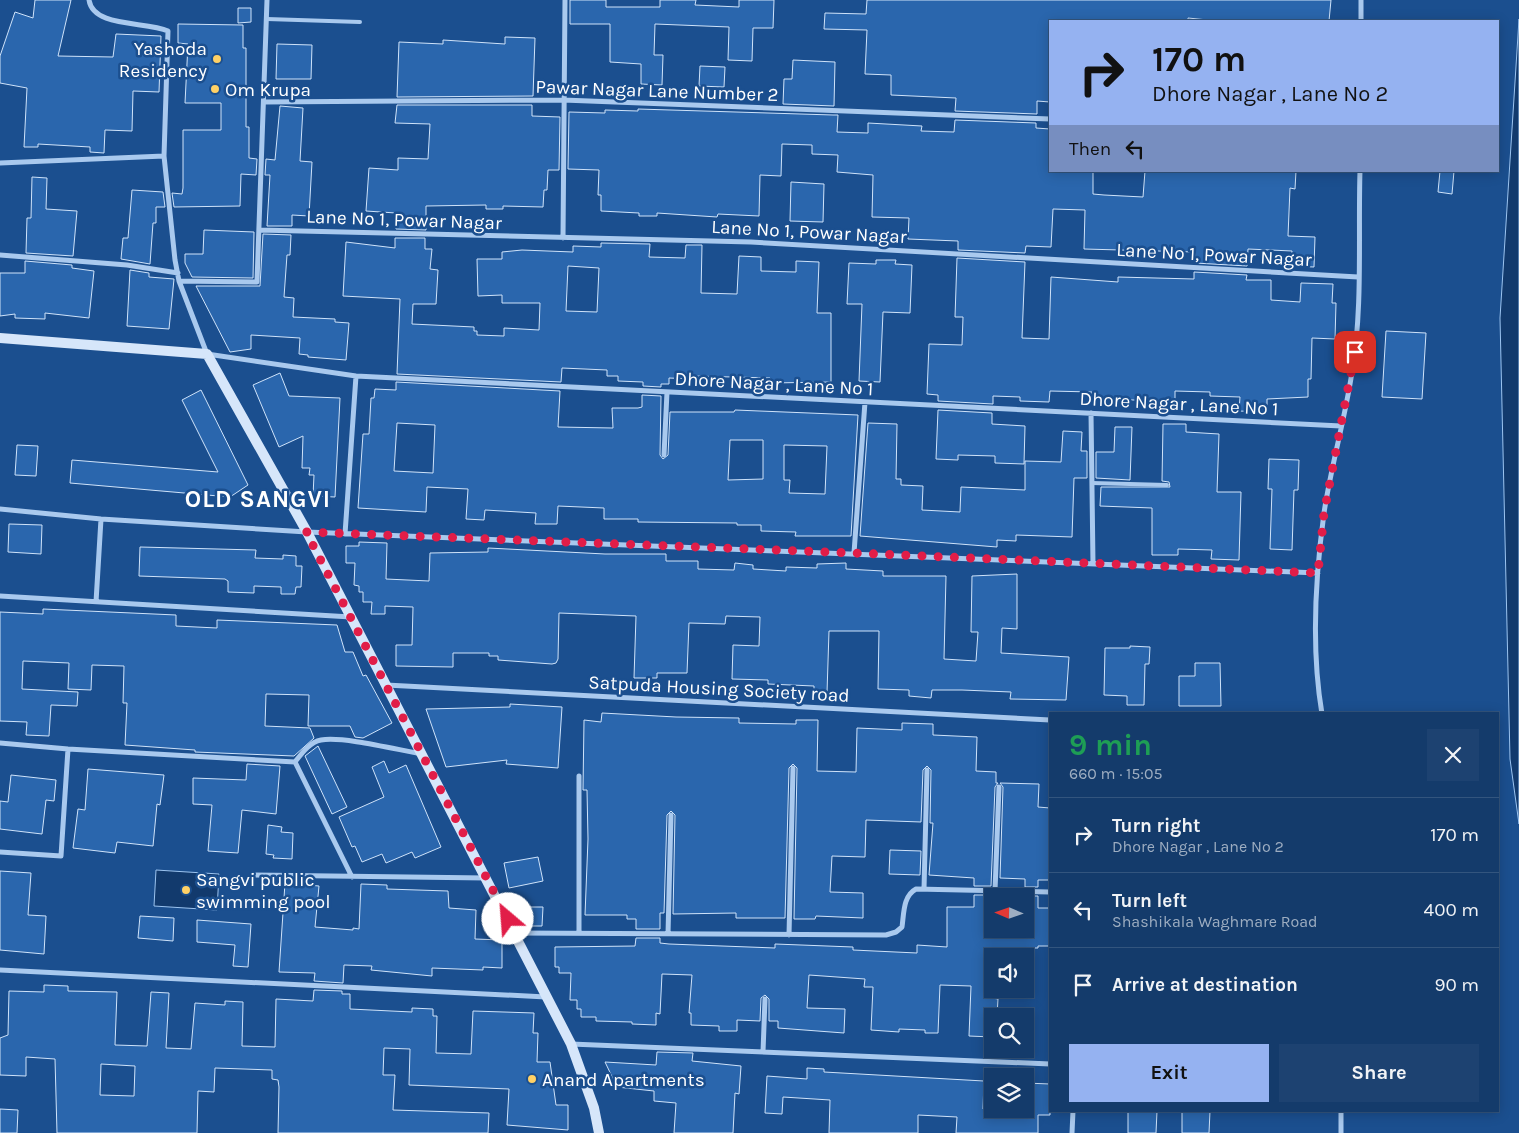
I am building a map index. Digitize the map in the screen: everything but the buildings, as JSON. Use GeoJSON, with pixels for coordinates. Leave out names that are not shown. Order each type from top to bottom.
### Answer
{"type":"FeatureCollection","features":[{"type":"Feature","properties":{"kind":"street"},"geometry":{"type":"LineString","coordinates":[[89,0],[94,13],[103,19],[158,26],[168,31],[164,156],[178,273],[179,281],[207,354],[352,617],[547,996],[571,1044],[594,1108],[599,1133]]}},
{"type":"Feature","properties":{"kind":"street"},"geometry":{"type":"LineString","coordinates":[[179,281],[257,282],[268,0]]}},
{"type":"Feature","properties":{"kind":"street"},"geometry":{"type":"LineString","coordinates":[[563,238],[565,0]]}},
{"type":"Feature","properties":{"kind":"street"},"geometry":{"type":"LineString","coordinates":[[1361,20],[1362,0]]}},
{"type":"Feature","properties":{"kind":"street","name":"Pawar Nagar Lane Number 2"},"geometry":{"type":"LineString","coordinates":[[264,102],[564,100],[1049,119]]}},
{"type":"Feature","properties":{"kind":"street"},"geometry":{"type":"LineString","coordinates":[[0,162],[164,156]]}},
{"type":"Feature","properties":{"kind":"street"},"geometry":{"type":"LineString","coordinates":[[1322,712],[1317,652],[1318,573],[1324,513],[1352,372],[1357,333],[1360,172]]}},
{"type":"Feature","properties":{"kind":"street","name":"Lane No 1, Powar Nagar"},"geometry":{"type":"LineString","coordinates":[[259,230],[751,242],[1358,277]]}},
{"type":"Feature","properties":{"kind":"street"},"geometry":{"type":"LineString","coordinates":[[0,255],[127,265],[178,273]]}},
{"type":"Feature","properties":{"kind":"street"},"geometry":{"type":"LineString","coordinates":[[0,338],[207,354]]}},
{"type":"Feature","properties":{"kind":"street","name":"Dhore Nagar , Lane No 1"},"geometry":{"type":"LineString","coordinates":[[207,354],[356,376],[1341,426]]}},
{"type":"Feature","properties":{"kind":"street"},"geometry":{"type":"LineString","coordinates":[[345,534],[356,376]]}},
{"type":"Feature","properties":{"kind":"street"},"geometry":{"type":"LineString","coordinates":[[664,455],[667,392]]}},
{"type":"Feature","properties":{"kind":"street"},"geometry":{"type":"LineString","coordinates":[[854,553],[865,402]]}},
{"type":"Feature","properties":{"kind":"street"},"geometry":{"type":"LineString","coordinates":[[1091,413],[1093,564]]}},
{"type":"Feature","properties":{"kind":"street"},"geometry":{"type":"LineString","coordinates":[[0,509],[101,519],[345,534],[1318,573]]}},
{"type":"Feature","properties":{"kind":"street"},"geometry":{"type":"LineString","coordinates":[[96,602],[101,519]]}},
{"type":"Feature","properties":{"kind":"street"},"geometry":{"type":"LineString","coordinates":[[0,596],[352,617]]}},
{"type":"Feature","properties":{"kind":"street","name":"Satpuda Housing Society road"},"geometry":{"type":"LineString","coordinates":[[386,686],[1049,720]]}},
{"type":"Feature","properties":{"kind":"street"},"geometry":{"type":"LineString","coordinates":[[295,762],[304,750],[321,740],[338,740],[422,754]]}},
{"type":"Feature","properties":{"kind":"street"},"geometry":{"type":"LineString","coordinates":[[0,743],[68,749],[295,762]]}},
{"type":"Feature","properties":{"kind":"street"},"geometry":{"type":"LineString","coordinates":[[0,852],[61,856],[68,749]]}},
{"type":"Feature","properties":{"kind":"street"},"geometry":{"type":"LineString","coordinates":[[295,762],[352,877]]}},
{"type":"Feature","properties":{"kind":"street"},"geometry":{"type":"LineString","coordinates":[[789,935],[793,768]]}},
{"type":"Feature","properties":{"kind":"street"},"geometry":{"type":"LineString","coordinates":[[924,890],[927,770]]}},
{"type":"Feature","properties":{"kind":"street"},"geometry":{"type":"LineString","coordinates":[[578,776],[579,933]]}},
{"type":"Feature","properties":{"kind":"street"},"geometry":{"type":"LineString","coordinates":[[996,888],[998,787]]}},
{"type":"Feature","properties":{"kind":"street"},"geometry":{"type":"LineString","coordinates":[[668,934],[671,815]]}},
{"type":"Feature","properties":{"kind":"street"},"geometry":{"type":"LineString","coordinates":[[254,875],[487,878]]}},
{"type":"Feature","properties":{"kind":"street"},"geometry":{"type":"LineString","coordinates":[[515,933],[891,934],[902,927],[906,900],[910,892],[916,889],[984,891]]}},
{"type":"Feature","properties":{"kind":"street"},"geometry":{"type":"LineString","coordinates":[[1034,892],[1049,892]]}},
{"type":"Feature","properties":{"kind":"street"},"geometry":{"type":"LineString","coordinates":[[0,970],[547,996]]}},
{"type":"Feature","properties":{"kind":"street"},"geometry":{"type":"LineString","coordinates":[[763,1052],[765,998]]}},
{"type":"Feature","properties":{"kind":"street"},"geometry":{"type":"LineString","coordinates":[[571,1044],[1049,1064]]}},
{"type":"Feature","properties":{"kind":"street"},"geometry":{"type":"LineString","coordinates":[[1072,1133],[1073,1112]]}},
{"type":"Feature","properties":{"kind":"street"},"geometry":{"type":"LineString","coordinates":[[1341,1112],[1341,1133]]}},
{"type":"Feature","properties":{"kind":"lane"},"geometry":{"type":"LineString","coordinates":[[267,19],[360,22]]}},
{"type":"Feature","properties":{"kind":"lane"},"geometry":{"type":"LineString","coordinates":[[1092,483],[1167,485]]}},
{"type":"Feature","properties":{"kind":"water"},"geometry":{"type":"Polygon","coordinates":[[[1519,19],[1519,824],[1510,759],[1500,318],[1519,19]]]}},
{"type":"Feature","properties":{"kind":"water","name":"Sangvi public swimming pool"},"geometry":{"type":"Polygon","coordinates":[[[156,870],[219,874],[217,910],[154,906],[156,870]]]}},
{"type":"Feature","properties":{"kind":"place","name":"Yashoda Residency"},"geometry":{"type":"Point","coordinates":[217,59]}},
{"type":"Feature","properties":{"kind":"place","name":"Om Krupa"},"geometry":{"type":"Point","coordinates":[215,89]}},
{"type":"Feature","properties":{"kind":"place","name":"Sangvi public swimming pool"},"geometry":{"type":"Point","coordinates":[186,890]}},
{"type":"Feature","properties":{"kind":"place","name":"Anand Apartments"},"geometry":{"type":"Point","coordinates":[532,1079]}},
{"type":"Feature","properties":{"kind":"district","name":"OLD SANGVI"},"geometry":{"type":"Point","coordinates":[258,499]}},
{"type":"Feature","properties":{"kind":"route"},"geometry":{"type":"LineString","coordinates":[[508,919],[306,532],[1318,573],[1324,513],[1355,352]]}}]}
